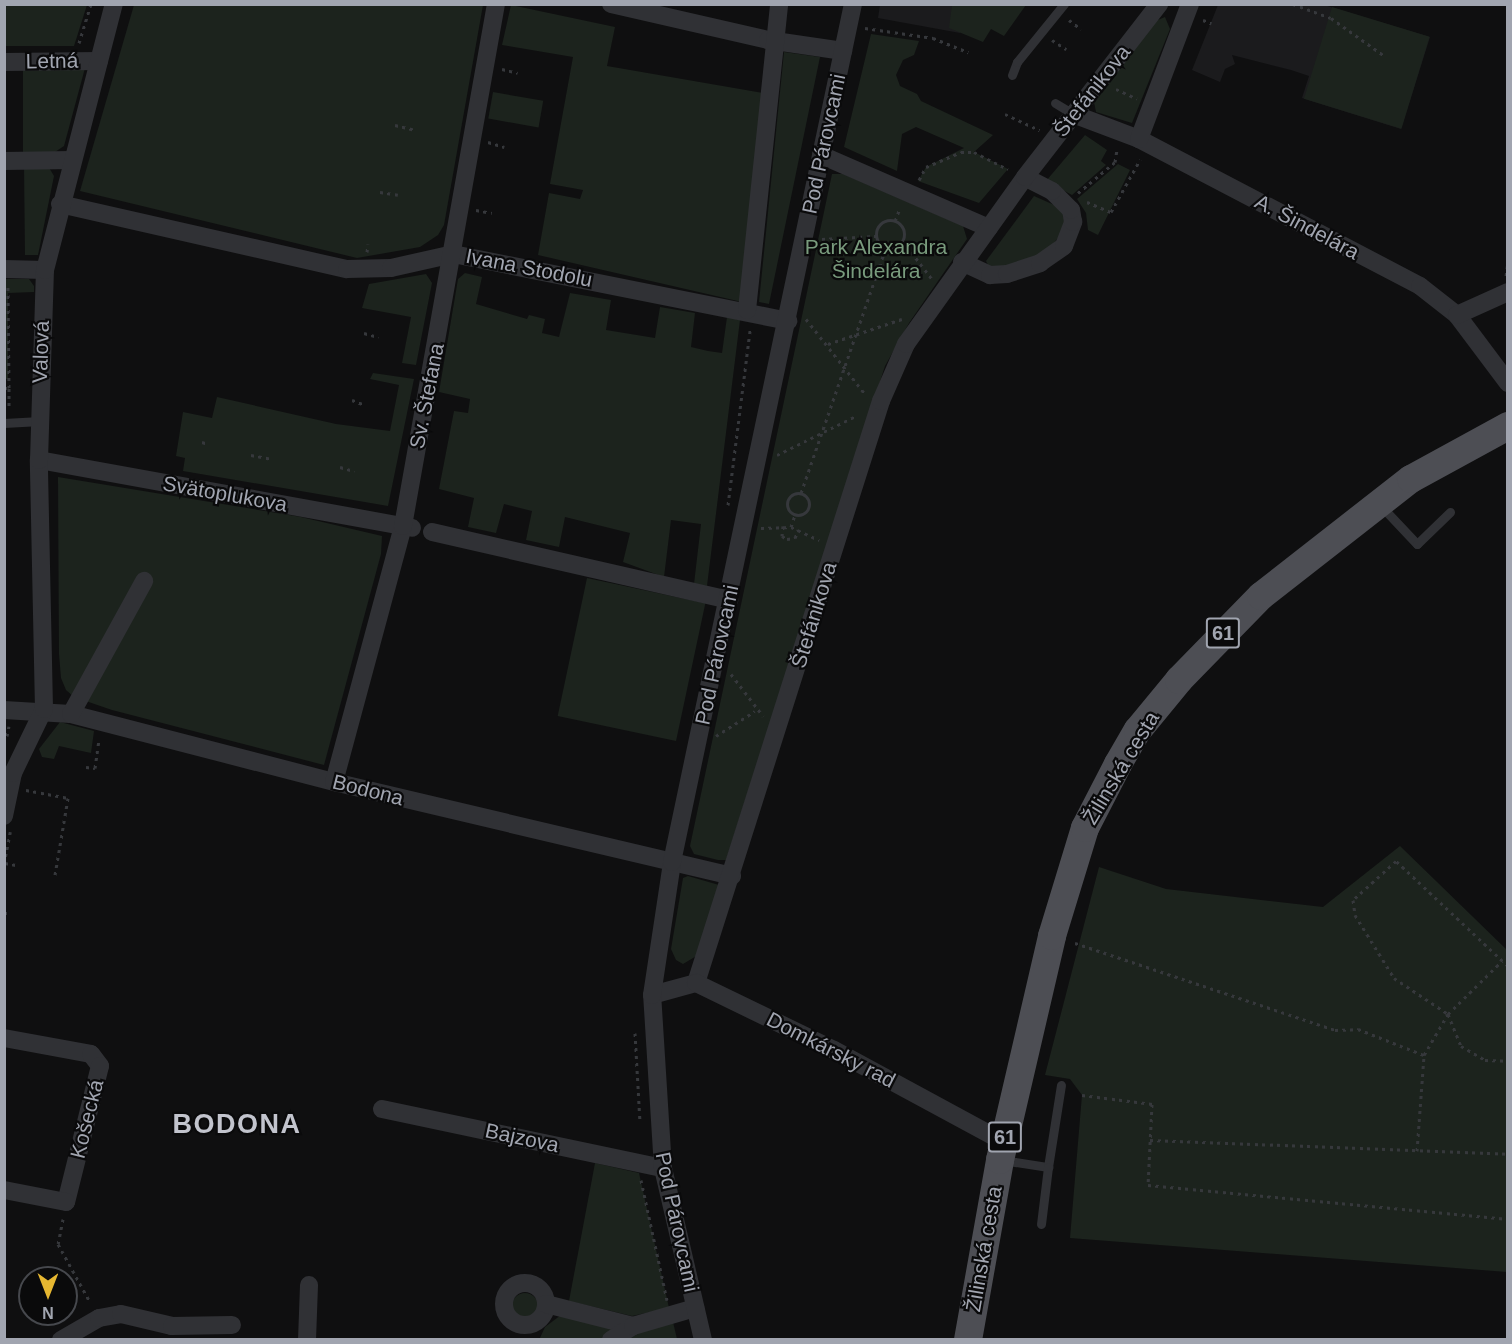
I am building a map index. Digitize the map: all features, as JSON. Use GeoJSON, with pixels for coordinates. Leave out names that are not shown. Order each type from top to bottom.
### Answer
{"type":"FeatureCollection","features":[{"type":"Feature","properties":{"kind":"main road","name":"Žilinská cesta"},"geometry":{"type":"LineString","coordinates":[[968,1340],[1002,1151],[1066,886],[1085,828],[1104,788],[1138,730],[1200,657],[1261,596],[1378,503],[1456,451],[1508,426]]}},
{"type":"Feature","properties":{"kind":"street","name":"Valová"},"geometry":{"type":"LineString","coordinates":[[44,709],[39,460],[45,270],[60,204],[114,4]]}},
{"type":"Feature","properties":{"kind":"street","name":"Sv. Štefana"},"geometry":{"type":"LineString","coordinates":[[334,782],[407,527],[496,4]]}},
{"type":"Feature","properties":{"kind":"street"},"geometry":{"type":"LineString","coordinates":[[611,4],[775,41],[843,51]]}},
{"type":"Feature","properties":{"kind":"street"},"geometry":{"type":"LineString","coordinates":[[747,310],[779,4]]}},
{"type":"Feature","properties":{"kind":"street","name":"Pod Párovcami"},"geometry":{"type":"LineString","coordinates":[[703,1340],[663,1168],[652,995],[672,862],[729,600],[799,323],[821,155],[853,4]]}},
{"type":"Feature","properties":{"kind":"street","name":"Štefánikova"},"geometry":{"type":"LineString","coordinates":[[696,982],[732,876],[880,401],[906,344],[962,262],[989,228],[1018,171],[1073,114],[1159,4]]}},
{"type":"Feature","properties":{"kind":"street"},"geometry":{"type":"LineString","coordinates":[[1139,139],[1198,13]]}},
{"type":"Feature","properties":{"kind":"street","name":"Letná"},"geometry":{"type":"LineString","coordinates":[[4,62],[99,61]]}},
{"type":"Feature","properties":{"kind":"street","name":"A. Šindelára"},"geometry":{"type":"LineString","coordinates":[[1073,114],[1139,139],[1420,286],[1457,315],[1508,383]]}},
{"type":"Feature","properties":{"kind":"street"},"geometry":{"type":"LineString","coordinates":[[821,155],[989,228]]}},
{"type":"Feature","properties":{"kind":"street"},"geometry":{"type":"LineString","coordinates":[[4,161],[72,160]]}},
{"type":"Feature","properties":{"kind":"street"},"geometry":{"type":"LineString","coordinates":[[962,262],[990,275],[1007,274],[1040,263],[1064,246],[1073,222],[1071,210],[1052,191],[1018,171]]}},
{"type":"Feature","properties":{"kind":"street","name":"Ivana Stodolu"},"geometry":{"type":"LineString","coordinates":[[60,204],[347,269],[391,268],[453,254],[747,310],[799,323]]}},
{"type":"Feature","properties":{"kind":"street"},"geometry":{"type":"LineString","coordinates":[[6,269],[45,270]]}},
{"type":"Feature","properties":{"kind":"street"},"geometry":{"type":"LineString","coordinates":[[1457,315],[1506,287]]}},
{"type":"Feature","properties":{"kind":"street","name":"Svätoplukova"},"geometry":{"type":"LineString","coordinates":[[39,460],[407,527]]}},
{"type":"Feature","properties":{"kind":"street"},"geometry":{"type":"LineString","coordinates":[[432,532],[729,600]]}},
{"type":"Feature","properties":{"kind":"street"},"geometry":{"type":"LineString","coordinates":[[71,714],[144,582]]}},
{"type":"Feature","properties":{"kind":"street"},"geometry":{"type":"LineString","coordinates":[[4,816],[12,778],[44,709]]}},
{"type":"Feature","properties":{"kind":"street","name":"Bodona"},"geometry":{"type":"LineString","coordinates":[[4,710],[44,709],[71,714],[334,782],[732,876]]}},
{"type":"Feature","properties":{"kind":"street"},"geometry":{"type":"LineString","coordinates":[[652,995],[696,982]]}},
{"type":"Feature","properties":{"kind":"street","name":"Domkársky rad"},"geometry":{"type":"LineString","coordinates":[[696,982],[834,1050],[1002,1151]]}},
{"type":"Feature","properties":{"kind":"street","name":"Košecká"},"geometry":{"type":"LineString","coordinates":[[4,1038],[91,1054],[100,1066],[66,1202]]}},
{"type":"Feature","properties":{"kind":"street","name":"Bajzova"},"geometry":{"type":"LineString","coordinates":[[382,1109],[663,1168]]}},
{"type":"Feature","properties":{"kind":"street"},"geometry":{"type":"LineString","coordinates":[[4,1190],[66,1202]]}},
{"type":"Feature","properties":{"kind":"street"},"geometry":{"type":"LineString","coordinates":[[307,1340],[309,1285]]}},
{"type":"Feature","properties":{"kind":"street","name":"Pod Párovcami"},"geometry":{"type":"LineString","coordinates":[[546,1304],[624,1334],[696,1308]]}},
{"type":"Feature","properties":{"kind":"street"},"geometry":{"type":"LineString","coordinates":[[61,1340],[99,1318],[121,1314],[172,1326],[232,1325]]}},
{"type":"Feature","properties":{"kind":"lane"},"geometry":{"type":"LineString","coordinates":[[1012,75],[1017,62],[1043,33],[1064,4]]}},
{"type":"Feature","properties":{"kind":"lane"},"geometry":{"type":"LineString","coordinates":[[1055,103],[1073,114]]}},
{"type":"Feature","properties":{"kind":"lane"},"geometry":{"type":"LineString","coordinates":[[4,423],[40,421]]}},
{"type":"Feature","properties":{"kind":"lane"},"geometry":{"type":"LineString","coordinates":[[1378,503],[1417,544],[1450,512]]}},
{"type":"Feature","properties":{"kind":"lane"},"geometry":{"type":"LineString","coordinates":[[1041,1224],[1061,1085]]}},
{"type":"Feature","properties":{"kind":"lane"},"geometry":{"type":"LineString","coordinates":[[1002,1151],[1048,1167]]}},
{"type":"Feature","properties":{"kind":"path"},"geometry":{"type":"LineString","coordinates":[[73,61],[91,4]]}},
{"type":"Feature","properties":{"kind":"path"},"geometry":{"type":"LineString","coordinates":[[1293,4],[1331,18],[1383,55]]}},
{"type":"Feature","properties":{"kind":"path"},"geometry":{"type":"LineString","coordinates":[[1198,13],[1211,23]]}},
{"type":"Feature","properties":{"kind":"path"},"geometry":{"type":"LineString","coordinates":[[1198,13],[1198,28]]}},
{"type":"Feature","properties":{"kind":"path"},"geometry":{"type":"LineString","coordinates":[[864,34],[867,20]]}},
{"type":"Feature","properties":{"kind":"path"},"geometry":{"type":"LineString","coordinates":[[866,28],[933,38],[968,52]]}},
{"type":"Feature","properties":{"kind":"path"},"geometry":{"type":"LineString","coordinates":[[1043,33],[1066,49]]}},
{"type":"Feature","properties":{"kind":"path"},"geometry":{"type":"LineString","coordinates":[[508,70],[518,73]]}},
{"type":"Feature","properties":{"kind":"path"},"geometry":{"type":"LineString","coordinates":[[1110,86],[1138,100]]}},
{"type":"Feature","properties":{"kind":"path"},"geometry":{"type":"LineString","coordinates":[[1005,114],[1041,131]]}},
{"type":"Feature","properties":{"kind":"path"},"geometry":{"type":"LineString","coordinates":[[1034,141],[1046,124]]}},
{"type":"Feature","properties":{"kind":"path"},"geometry":{"type":"LineString","coordinates":[[395,125],[415,130]]}},
{"type":"Feature","properties":{"kind":"path"},"geometry":{"type":"LineString","coordinates":[[498,144],[504,147]]}},
{"type":"Feature","properties":{"kind":"path"},"geometry":{"type":"LineString","coordinates":[[1113,145],[1117,149],[1115,162],[1074,196],[1111,212],[1133,169],[1140,160],[1149,160]]}},
{"type":"Feature","properties":{"kind":"path"},"geometry":{"type":"LineString","coordinates":[[918,182],[926,167],[961,152],[974,152],[1018,171],[1006,180]]}},
{"type":"Feature","properties":{"kind":"path"},"geometry":{"type":"LineString","coordinates":[[907,178],[928,187]]}},
{"type":"Feature","properties":{"kind":"path"},"geometry":{"type":"LineString","coordinates":[[380,192],[398,195]]}},
{"type":"Feature","properties":{"kind":"path"},"geometry":{"type":"LineString","coordinates":[[891,201],[911,209]]}},
{"type":"Feature","properties":{"kind":"path"},"geometry":{"type":"LineString","coordinates":[[895,221],[901,205]]}},
{"type":"Feature","properties":{"kind":"path"},"geometry":{"type":"LineString","coordinates":[[470,216],[471,209]]}},
{"type":"Feature","properties":{"kind":"path"},"geometry":{"type":"LineString","coordinates":[[483,211],[492,213]]}},
{"type":"Feature","properties":{"kind":"path"},"geometry":{"type":"LineString","coordinates":[[876,236],[882,222],[895,221]]}},
{"type":"Feature","properties":{"kind":"path"},"geometry":{"type":"LineString","coordinates":[[895,221],[904,231],[902,240],[932,280]]}},
{"type":"Feature","properties":{"kind":"path"},"geometry":{"type":"LineString","coordinates":[[820,250],[824,228]]}},
{"type":"Feature","properties":{"kind":"path"},"geometry":{"type":"LineString","coordinates":[[822,239],[876,236]]}},
{"type":"Feature","properties":{"kind":"path"},"geometry":{"type":"LineString","coordinates":[[876,236],[886,247]]}},
{"type":"Feature","properties":{"kind":"path"},"geometry":{"type":"LineString","coordinates":[[801,493],[886,247],[902,240]]}},
{"type":"Feature","properties":{"kind":"path"},"geometry":{"type":"LineString","coordinates":[[1506,287],[1508,262]]}},
{"type":"Feature","properties":{"kind":"path"},"geometry":{"type":"LineString","coordinates":[[4,388],[9,388],[6,269]]}},
{"type":"Feature","properties":{"kind":"path"},"geometry":{"type":"LineString","coordinates":[[926,289],[939,272]]}},
{"type":"Feature","properties":{"kind":"path"},"geometry":{"type":"LineString","coordinates":[[807,310],[799,323],[828,344],[868,398],[872,388]]}},
{"type":"Feature","properties":{"kind":"path"},"geometry":{"type":"LineString","coordinates":[[828,344],[907,316],[901,326]]}},
{"type":"Feature","properties":{"kind":"path"},"geometry":{"type":"LineString","coordinates":[[364,333],[378,337]]}},
{"type":"Feature","properties":{"kind":"path"},"geometry":{"type":"LineString","coordinates":[[352,400],[365,405]]}},
{"type":"Feature","properties":{"kind":"path"},"geometry":{"type":"LineString","coordinates":[[777,455],[820,436],[863,412],[860,423]]}},
{"type":"Feature","properties":{"kind":"path"},"geometry":{"type":"LineString","coordinates":[[202,442],[208,444]]}},
{"type":"Feature","properties":{"kind":"path"},"geometry":{"type":"LineString","coordinates":[[775,466],[779,444]]}},
{"type":"Feature","properties":{"kind":"path"},"geometry":{"type":"LineString","coordinates":[[251,455],[271,459]]}},
{"type":"Feature","properties":{"kind":"path"},"geometry":{"type":"LineString","coordinates":[[340,467],[354,471]]}},
{"type":"Feature","properties":{"kind":"path"},"geometry":{"type":"LineString","coordinates":[[801,493],[808,498],[809,508],[805,514],[795,515],[788,509],[787,501],[791,495],[801,493]]}},
{"type":"Feature","properties":{"kind":"path"},"geometry":{"type":"LineString","coordinates":[[791,527],[795,515]]}},
{"type":"Feature","properties":{"kind":"path"},"geometry":{"type":"LineString","coordinates":[[759,539],[763,518]]}},
{"type":"Feature","properties":{"kind":"path"},"geometry":{"type":"LineString","coordinates":[[783,526],[782,536],[787,539],[795,538],[798,530]]}},
{"type":"Feature","properties":{"kind":"path"},"geometry":{"type":"LineString","coordinates":[[761,528],[791,527],[820,541]]}},
{"type":"Feature","properties":{"kind":"path"},"geometry":{"type":"LineString","coordinates":[[817,552],[824,530]]}},
{"type":"Feature","properties":{"kind":"path"},"geometry":{"type":"LineString","coordinates":[[728,683],[730,672],[755,711],[767,719],[771,708]]}},
{"type":"Feature","properties":{"kind":"path"},"geometry":{"type":"LineString","coordinates":[[716,736],[755,711]]}},
{"type":"Feature","properties":{"kind":"path"},"geometry":{"type":"LineString","coordinates":[[714,747],[718,725]]}},
{"type":"Feature","properties":{"kind":"path"},"geometry":{"type":"LineString","coordinates":[[87,767],[95,768],[101,729]]}},
{"type":"Feature","properties":{"kind":"path"},"geometry":{"type":"LineString","coordinates":[[12,778],[68,798],[55,875]]}},
{"type":"Feature","properties":{"kind":"path"},"geometry":{"type":"LineString","coordinates":[[1508,966],[1396,861],[1353,900],[1355,915],[1394,978],[1448,1014],[1461,1046],[1485,1060],[1508,1061]]}},
{"type":"Feature","properties":{"kind":"path"},"geometry":{"type":"LineString","coordinates":[[4,864],[16,865]]}},
{"type":"Feature","properties":{"kind":"path"},"geometry":{"type":"LineString","coordinates":[[1075,943],[1335,1030],[1358,1029],[1424,1055]]}},
{"type":"Feature","properties":{"kind":"path"},"geometry":{"type":"LineString","coordinates":[[1417,1151],[1424,1055],[1448,1014],[1502,961]]}},
{"type":"Feature","properties":{"kind":"path"},"geometry":{"type":"LineString","coordinates":[[1082,1095],[1152,1104],[1148,1185],[1508,1219]]}},
{"type":"Feature","properties":{"kind":"path"},"geometry":{"type":"LineString","coordinates":[[1150,1140],[1508,1154]]}},
{"type":"Feature","properties":{"kind":"path"},"geometry":{"type":"LineString","coordinates":[[639,1173],[671,1316]]}},
{"type":"Feature","properties":{"kind":"path"},"geometry":{"type":"LineString","coordinates":[[66,1202],[58,1244],[99,1318]]}},
{"type":"Feature","properties":{"kind":"shaded area"},"geometry":{"type":"Polygon","coordinates":[[[880,5],[977,5],[960,33],[878,18],[880,5]]]}},
{"type":"Feature","properties":{"kind":"shaded area"},"geometry":{"type":"Polygon","coordinates":[[[1218,5],[1324,5],[1430,37],[1401,129],[1302,98],[1309,76],[1291,70],[1232,55],[1235,64],[1225,69],[1220,82],[1192,70],[1218,5]]]}},
{"type":"Feature","properties":{"kind":"green space"},"geometry":{"type":"Polygon","coordinates":[[[952,4],[1026,5],[1004,36],[991,29],[983,42],[949,28],[952,4]]]}},
{"type":"Feature","properties":{"kind":"green space"},"geometry":{"type":"Polygon","coordinates":[[[4,5],[87,5],[74,46],[5,46],[4,5]]]}},
{"type":"Feature","properties":{"kind":"green space"},"geometry":{"type":"Polygon","coordinates":[[[134,5],[483,5],[444,225],[438,235],[420,247],[357,258],[80,191],[134,5]]]}},
{"type":"Feature","properties":{"kind":"green space"},"geometry":{"type":"Polygon","coordinates":[[[511,5],[615,27],[607,66],[763,93],[742,302],[538,255],[549,193],[580,199],[583,190],[550,184],[573,57],[502,45],[511,5]]]}},
{"type":"Feature","properties":{"kind":"green space"},"geometry":{"type":"Polygon","coordinates":[[[1332,7],[1430,37],[1401,129],[1304,99],[1332,7]]]}},
{"type":"Feature","properties":{"kind":"green space"},"geometry":{"type":"Polygon","coordinates":[[[1165,17],[1170,29],[1132,123],[1096,112],[1094,102],[1153,22],[1165,17]]]}},
{"type":"Feature","properties":{"kind":"green space"},"geometry":{"type":"Polygon","coordinates":[[[871,34],[919,41],[914,55],[903,60],[896,75],[900,86],[917,94],[921,101],[993,135],[974,152],[1008,169],[979,203],[918,181],[926,167],[964,148],[916,127],[902,134],[897,171],[844,147],[871,34]]]}},
{"type":"Feature","properties":{"kind":"green space"},"geometry":{"type":"Polygon","coordinates":[[[784,52],[820,57],[769,304],[759,302],[784,52]]]}},
{"type":"Feature","properties":{"kind":"green space"},"geometry":{"type":"Polygon","coordinates":[[[85,68],[64,146],[52,154],[23,154],[23,69],[85,68]]]}},
{"type":"Feature","properties":{"kind":"green space"},"geometry":{"type":"Polygon","coordinates":[[[493,92],[543,101],[539,127],[488,119],[493,92]]]}},
{"type":"Feature","properties":{"kind":"green space"},"geometry":{"type":"Polygon","coordinates":[[[1085,135],[1107,150],[1101,161],[1106,165],[1072,195],[1046,181],[1085,135]]]}},
{"type":"Feature","properties":{"kind":"green space"},"geometry":{"type":"Polygon","coordinates":[[[1118,164],[1130,170],[1098,235],[1088,230],[1086,213],[1077,199],[1118,164]]]}},
{"type":"Feature","properties":{"kind":"green space"},"geometry":{"type":"Polygon","coordinates":[[[24,166],[48,166],[54,176],[38,255],[25,255],[24,166]]]}},
{"type":"Feature","properties":{"kind":"green space","name":"Park Alexandra Šindelára"},"geometry":{"type":"Polygon","coordinates":[[[832,174],[843,174],[963,226],[967,239],[909,323],[885,366],[726,860],[718,860],[694,854],[690,846],[832,174]]]}},
{"type":"Feature","properties":{"kind":"green space"},"geometry":{"type":"Polygon","coordinates":[[[1034,196],[1061,208],[1067,220],[1061,235],[1041,257],[1001,270],[989,267],[986,261],[1034,196]]]}},
{"type":"Feature","properties":{"kind":"green space"},"geometry":{"type":"Polygon","coordinates":[[[465,273],[482,277],[476,304],[527,319],[529,315],[545,319],[542,333],[559,337],[570,293],[611,300],[606,330],[655,338],[660,307],[695,313],[691,347],[708,351],[722,353],[727,317],[740,320],[707,586],[694,584],[701,524],[671,520],[664,577],[623,562],[630,533],[565,517],[559,547],[526,540],[532,511],[504,504],[496,533],[468,527],[474,498],[439,489],[454,411],[468,413],[470,399],[439,392],[458,279],[465,273]]]}},
{"type":"Feature","properties":{"kind":"green space"},"geometry":{"type":"Polygon","coordinates":[[[426,274],[432,283],[416,365],[402,363],[411,317],[362,308],[369,284],[426,274]]]}},
{"type":"Feature","properties":{"kind":"green space"},"geometry":{"type":"Polygon","coordinates":[[[5,279],[29,279],[34,286],[34,292],[8,293],[8,379],[4,379],[5,279]]]}},
{"type":"Feature","properties":{"kind":"green space"},"geometry":{"type":"Polygon","coordinates":[[[373,373],[414,379],[388,506],[183,471],[185,458],[176,456],[183,412],[212,418],[217,397],[336,424],[390,431],[399,385],[370,379],[373,373]]]}},
{"type":"Feature","properties":{"kind":"green space"},"geometry":{"type":"Polygon","coordinates":[[[58,477],[301,517],[382,536],[381,554],[324,765],[112,710],[74,697],[66,690],[61,678],[59,654],[58,477]]]}},
{"type":"Feature","properties":{"kind":"green space"},"geometry":{"type":"Polygon","coordinates":[[[587,578],[705,603],[676,741],[558,716],[587,578]]]}},
{"type":"Feature","properties":{"kind":"green space"},"geometry":{"type":"Polygon","coordinates":[[[60,722],[94,731],[91,753],[59,746],[54,759],[42,757],[39,749],[60,722]]]}},
{"type":"Feature","properties":{"kind":"green space"},"geometry":{"type":"Polygon","coordinates":[[[1400,846],[1507,950],[1507,1272],[1070,1238],[1082,1095],[1070,1079],[1045,1075],[1099,867],[1166,889],[1323,907],[1400,846]]]}},
{"type":"Feature","properties":{"kind":"green space"},"geometry":{"type":"Polygon","coordinates":[[[688,876],[719,885],[698,955],[683,964],[676,960],[671,949],[683,878],[688,876]]]}},
{"type":"Feature","properties":{"kind":"green space"},"geometry":{"type":"Polygon","coordinates":[[[595,1163],[639,1173],[669,1308],[632,1316],[569,1301],[595,1163]]]}},
{"type":"Feature","properties":{"kind":"green space"},"geometry":{"type":"Polygon","coordinates":[[[525,1293],[535,1296],[538,1306],[535,1316],[525,1319],[515,1316],[512,1306],[515,1296],[525,1293]]]}},
{"type":"Feature","properties":{"kind":"green space"},"geometry":{"type":"Polygon","coordinates":[[[561,1315],[624,1328],[602,1339],[539,1340],[545,1327],[561,1315]]]}},
{"type":"Feature","properties":{"kind":"green space"},"geometry":{"type":"Polygon","coordinates":[[[673,1322],[677,1339],[627,1340],[646,1329],[673,1322]]]}},
{"type":"Feature","properties":{"kind":"district","name":"BODONA"},"geometry":{"type":"Point","coordinates":[237,1125]}}]}
